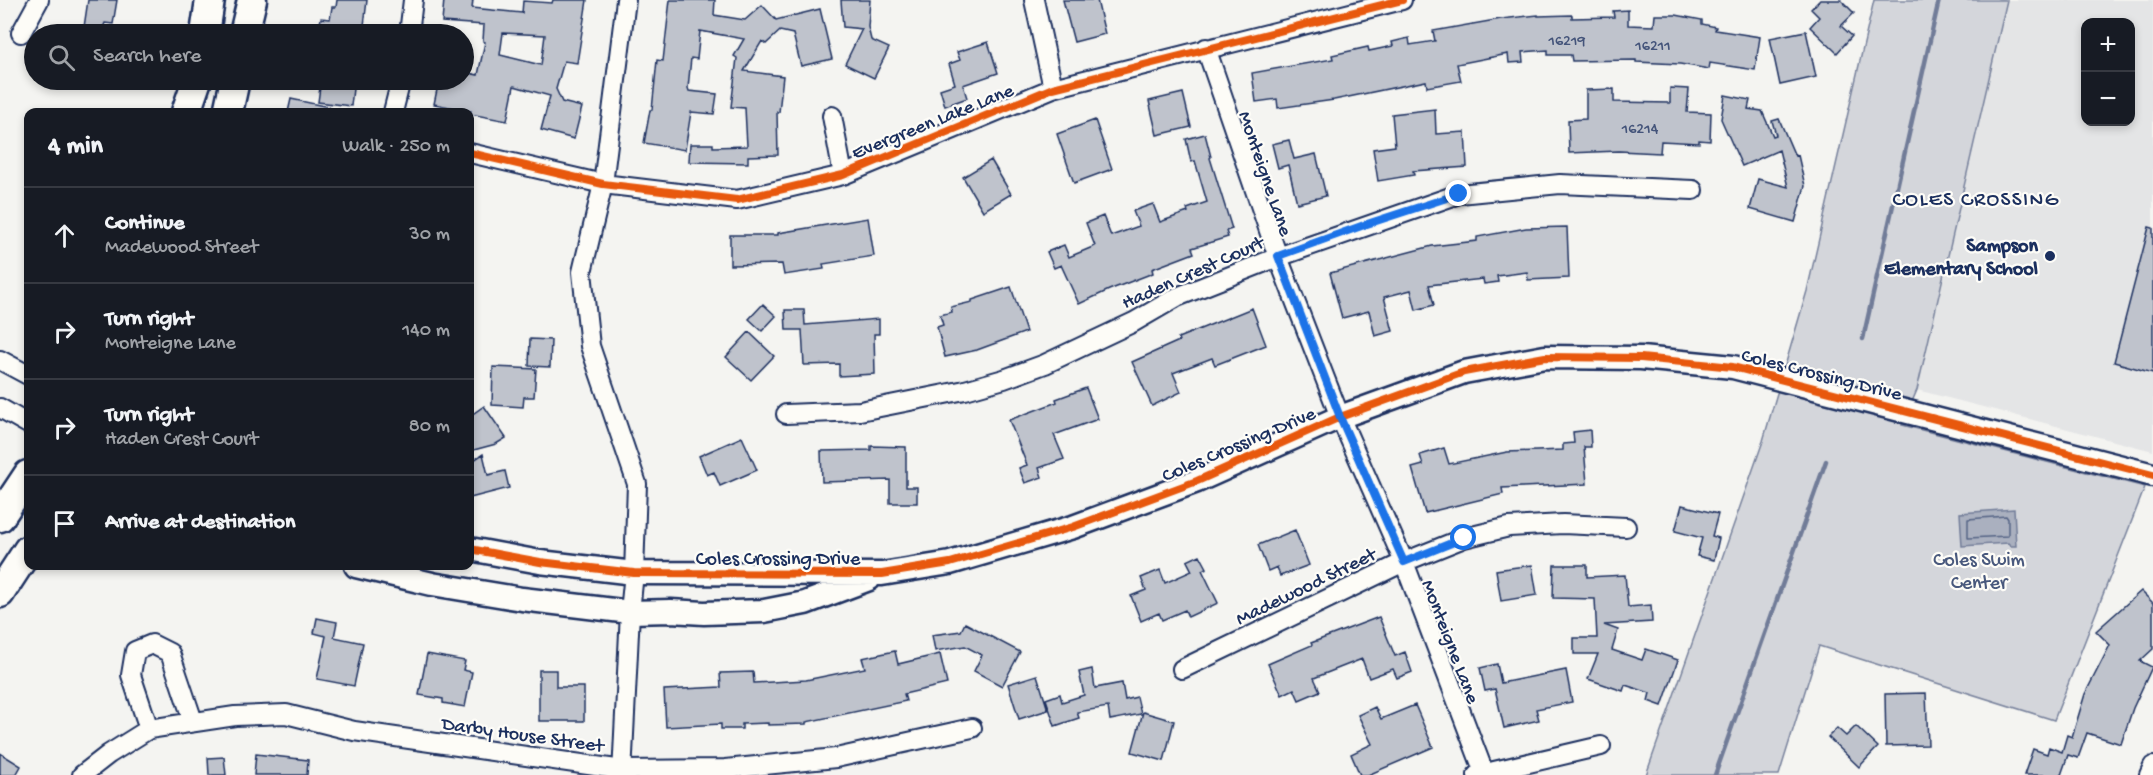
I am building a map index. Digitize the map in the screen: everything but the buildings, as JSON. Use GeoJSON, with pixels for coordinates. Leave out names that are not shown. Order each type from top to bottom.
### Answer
{"type":"FeatureCollection","features":[{"type":"Feature","properties":{"kind":"main road"},"geometry":{"type":"LineString","coordinates":[[206,24],[210,0]]}},
{"type":"Feature","properties":{"kind":"main road"},"geometry":{"type":"LineString","coordinates":[[246,24],[252,0]]}},
{"type":"Feature","properties":{"kind":"main road"},"geometry":{"type":"LineString","coordinates":[[187,108],[193,90]]}},
{"type":"Feature","properties":{"kind":"main road"},"geometry":{"type":"LineString","coordinates":[[229,108],[233,90]]}},
{"type":"Feature","properties":{"kind":"main road"},"geometry":{"type":"LineString","coordinates":[[0,517],[24,481]]}},
{"type":"Feature","properties":{"kind":"main road"},"geometry":{"type":"LineString","coordinates":[[0,593],[24,556]]}},
{"type":"Feature","properties":{"kind":"street"},"geometry":{"type":"LineString","coordinates":[[26,24],[39,0]]}},
{"type":"Feature","properties":{"kind":"street"},"geometry":{"type":"LineString","coordinates":[[410,24],[413,0]]}},
{"type":"Feature","properties":{"kind":"street"},"geometry":{"type":"LineString","coordinates":[[623,773],[637,484],[590,346],[582,272],[603,184],[626,0]]}},
{"type":"Feature","properties":{"kind":"street"},"geometry":{"type":"LineString","coordinates":[[1034,0],[1053,88]]}},
{"type":"Feature","properties":{"kind":"street","name":"Evergreen Lake Lane"},"geometry":{"type":"LineString","coordinates":[[474,154],[603,184],[737,200],[843,175],[1053,88],[1368,4],[1402,0]]}},
{"type":"Feature","properties":{"kind":"street"},"geometry":{"type":"LineString","coordinates":[[21,33],[24,28]]}},
{"type":"Feature","properties":{"kind":"street","name":"Monteigne Lane"},"geometry":{"type":"LineString","coordinates":[[1206,48],[1278,256],[1340,417],[1404,562],[1482,774]]}},
{"type":"Feature","properties":{"kind":"street"},"geometry":{"type":"LineString","coordinates":[[394,108],[398,90]]}},
{"type":"Feature","properties":{"kind":"street"},"geometry":{"type":"LineString","coordinates":[[832,116],[843,175]]}},
{"type":"Feature","properties":{"kind":"street","name":"Haden Crest Court"},"geometry":{"type":"LineString","coordinates":[[786,414],[860,411],[965,390],[1004,379],[1045,364],[1134,322],[1177,297],[1278,256],[1459,194],[1560,184],[1693,190]]}},
{"type":"Feature","properties":{"kind":"street","name":"Coles Crossing Drive"},"geometry":{"type":"LineString","coordinates":[[474,550],[540,562],[634,573],[882,574],[950,563],[1073,527],[1197,481],[1340,417],[1464,372],[1545,357],[1641,358],[1733,367],[2153,475]]}},
{"type":"Feature","properties":{"kind":"street"},"geometry":{"type":"LineString","coordinates":[[1,363],[24,373]]}},
{"type":"Feature","properties":{"kind":"street"},"geometry":{"type":"LineString","coordinates":[[0,408],[24,422]]}},
{"type":"Feature","properties":{"kind":"street","name":"Madewood Street"},"geometry":{"type":"LineString","coordinates":[[1182,669],[1404,562],[1464,538],[1509,527],[1563,524],[1626,527]]}},
{"type":"Feature","properties":{"kind":"street","name":"Coles Crossing Drive"},"geometry":{"type":"LineString","coordinates":[[373,570],[443,586],[522,599],[630,612],[705,613],[764,611],[805,603],[882,574]]}},
{"type":"Feature","properties":{"kind":"street"},"geometry":{"type":"LineString","coordinates":[[149,729],[131,675],[135,651],[152,644],[170,653],[193,721]]}},
{"type":"Feature","properties":{"kind":"street","name":"Darby House Street"},"geometry":{"type":"LineString","coordinates":[[82,775],[109,754],[149,729],[235,716],[286,714],[354,731],[623,773],[724,769],[836,759],[972,728]]}},
{"type":"Feature","properties":{"kind":"street"},"geometry":{"type":"LineString","coordinates":[[1482,774],[1601,746]]}},
{"type":"Feature","properties":{"kind":"street"},"geometry":{"type":"LineString","coordinates":[[2149,775],[2153,766]]}},
{"type":"Feature","properties":{"kind":"shaded area","name":"Sampson Elementary School"},"geometry":{"type":"Polygon","coordinates":[[[2007,0],[2153,0],[2153,451],[1917,390],[2007,0]]]}},
{"type":"Feature","properties":{"kind":"green space","name":"Coles Swim Center"},"geometry":{"type":"Polygon","coordinates":[[[1874,0],[2007,0],[1917,390],[1902,425],[2145,487],[2054,720],[1819,646],[1779,775],[1646,775],[1763,441],[1807,291],[1874,0]]]}},
{"type":"Feature","properties":{"kind":"water"},"geometry":{"type":"Polygon","coordinates":[[[2014,509],[2016,546],[2008,543],[1962,546],[1960,513],[2014,509]]]}},
{"type":"Feature","properties":{"kind":"waterway"},"geometry":{"type":"LineString","coordinates":[[1863,339],[1939,0]]}},
{"type":"Feature","properties":{"kind":"waterway"},"geometry":{"type":"LineString","coordinates":[[1715,775],[1826,461]]}},
{"type":"Feature","properties":{"kind":"cycle path"},"geometry":{"type":"LineString","coordinates":[[474,154],[603,184],[737,200],[843,175],[1053,88],[1402,0]]}},
{"type":"Feature","properties":{"kind":"cycle path"},"geometry":{"type":"LineString","coordinates":[[474,550],[540,562],[634,573],[882,574],[950,563],[1073,527],[1197,481],[1340,417],[1464,372],[1545,357],[1641,358],[1733,367],[2153,475]]}},
{"type":"Feature","properties":{"kind":"place","name":"Sampson Elementary School"},"geometry":{"type":"Point","coordinates":[2050,256]}},
{"type":"Feature","properties":{"kind":"district","name":"COLES CROSSING"},"geometry":{"type":"Point","coordinates":[1976,198]}},
{"type":"Feature","properties":{"kind":"route"},"geometry":{"type":"LineString","coordinates":[[1459,194],[1278,256],[1340,417],[1404,562],[1464,538]]}}]}
